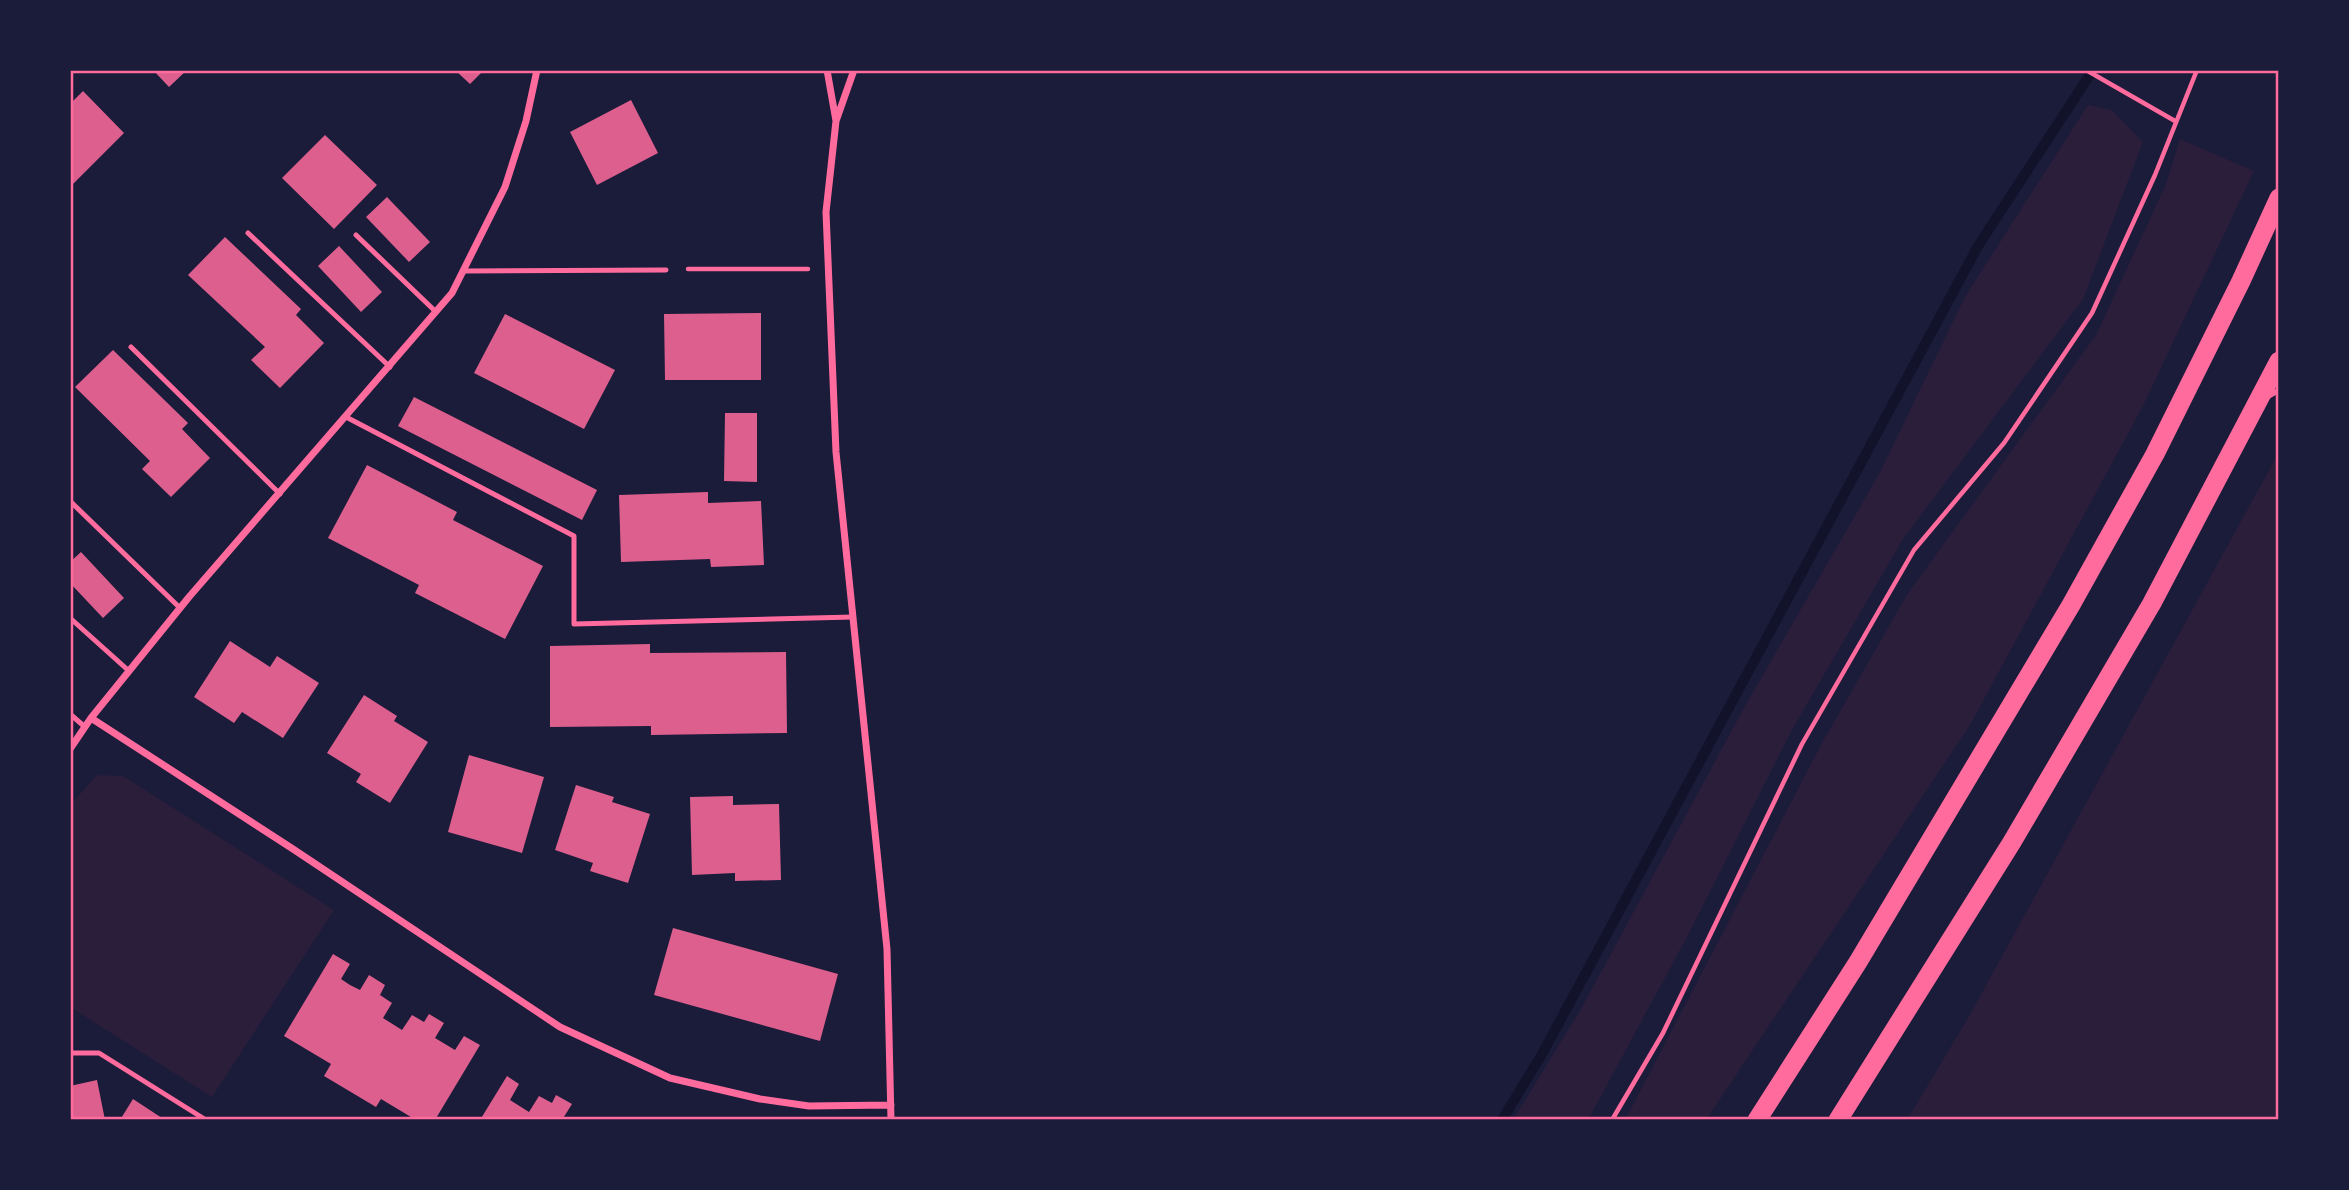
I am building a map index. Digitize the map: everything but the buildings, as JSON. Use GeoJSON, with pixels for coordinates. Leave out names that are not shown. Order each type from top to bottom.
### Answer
{"type":"FeatureCollection","features":[{"type":"Feature","properties":{"kind":"highway"},"geometry":{"type":"LineString","coordinates":[[1757,1120],[1857,962],[2071,605],[2155,454],[2279,198]]}},
{"type":"Feature","properties":{"kind":"highway"},"geometry":{"type":"LineString","coordinates":[[1838,1120],[2012,842],[2103,687],[2158,591],[2279,361]]}},
{"type":"Feature","properties":{"kind":"street"},"geometry":{"type":"LineString","coordinates":[[70,749],[91,718],[180,608],[452,293],[505,187],[526,121],[537,70]]}},
{"type":"Feature","properties":{"kind":"street"},"geometry":{"type":"LineString","coordinates":[[827,70],[836,121]]}},
{"type":"Feature","properties":{"kind":"street"},"geometry":{"type":"LineString","coordinates":[[854,70],[836,121],[826,212],[828,269],[836,452],[887,949],[891,1120]]}},
{"type":"Feature","properties":{"kind":"street"},"geometry":{"type":"LineString","coordinates":[[91,718],[560,1027],[670,1078],[760,1099],[809,1106],[891,1105]]}},
{"type":"Feature","properties":{"kind":"lane"},"geometry":{"type":"LineString","coordinates":[[248,233],[390,367]]}},
{"type":"Feature","properties":{"kind":"lane"},"geometry":{"type":"LineString","coordinates":[[356,235],[435,311]]}},
{"type":"Feature","properties":{"kind":"lane"},"geometry":{"type":"LineString","coordinates":[[464,271],[666,270]]}},
{"type":"Feature","properties":{"kind":"lane"},"geometry":{"type":"LineString","coordinates":[[131,347],[280,494]]}},
{"type":"Feature","properties":{"kind":"lane"},"geometry":{"type":"LineString","coordinates":[[2258,403],[2279,390]]}},
{"type":"Feature","properties":{"kind":"lane"},"geometry":{"type":"LineString","coordinates":[[346,417],[573,536],[574,624],[853,617]]}},
{"type":"Feature","properties":{"kind":"lane"},"geometry":{"type":"LineString","coordinates":[[70,501],[180,608]]}},
{"type":"Feature","properties":{"kind":"lane"},"geometry":{"type":"LineString","coordinates":[[70,618],[129,671]]}},
{"type":"Feature","properties":{"kind":"lane"},"geometry":{"type":"LineString","coordinates":[[70,714],[85,727]]}},
{"type":"Feature","properties":{"kind":"lane"},"geometry":{"type":"LineString","coordinates":[[70,1053],[99,1053],[206,1120]]}},
{"type":"Feature","properties":{"kind":"path"},"geometry":{"type":"LineString","coordinates":[[2086,70],[2175,121]]}},
{"type":"Feature","properties":{"kind":"path"},"geometry":{"type":"LineString","coordinates":[[1612,1120],[1662,1033],[1802,744],[1914,550],[2004,443],[2092,313],[2155,175],[2197,70]]}},
{"type":"Feature","properties":{"kind":"path"},"geometry":{"type":"LineString","coordinates":[[666,270],[828,269]]}},
{"type":"Feature","properties":{"kind":"shaded area"},"geometry":{"type":"Polygon","coordinates":[[[2088,105],[2112,110],[2143,142],[2083,299],[1903,539],[1792,730],[1687,937],[1588,1120],[1513,1120],[1581,1009],[1745,706],[1879,474],[1966,295],[2088,105]]]}},
{"type":"Feature","properties":{"kind":"shaded area"},"geometry":{"type":"Polygon","coordinates":[[[2180,139],[2254,171],[2143,406],[1970,725],[1706,1120],[1625,1120],[1823,741],[1908,593],[2096,335],[2166,184],[2180,139]]]}},
{"type":"Feature","properties":{"kind":"shaded area"},"geometry":{"type":"Polygon","coordinates":[[[2279,452],[2279,1120],[1907,1120],[1968,1018],[2279,452]]]}},
{"type":"Feature","properties":{"kind":"shaded area"},"geometry":{"type":"Polygon","coordinates":[[[97,775],[123,776],[334,910],[212,1097],[70,1007],[70,805],[97,775]]]}},
{"type":"Feature","properties":{"kind":"waterway"},"geometry":{"type":"LineString","coordinates":[[1502,1120],[1541,1056],[1978,246],[2093,70]]}}]}
